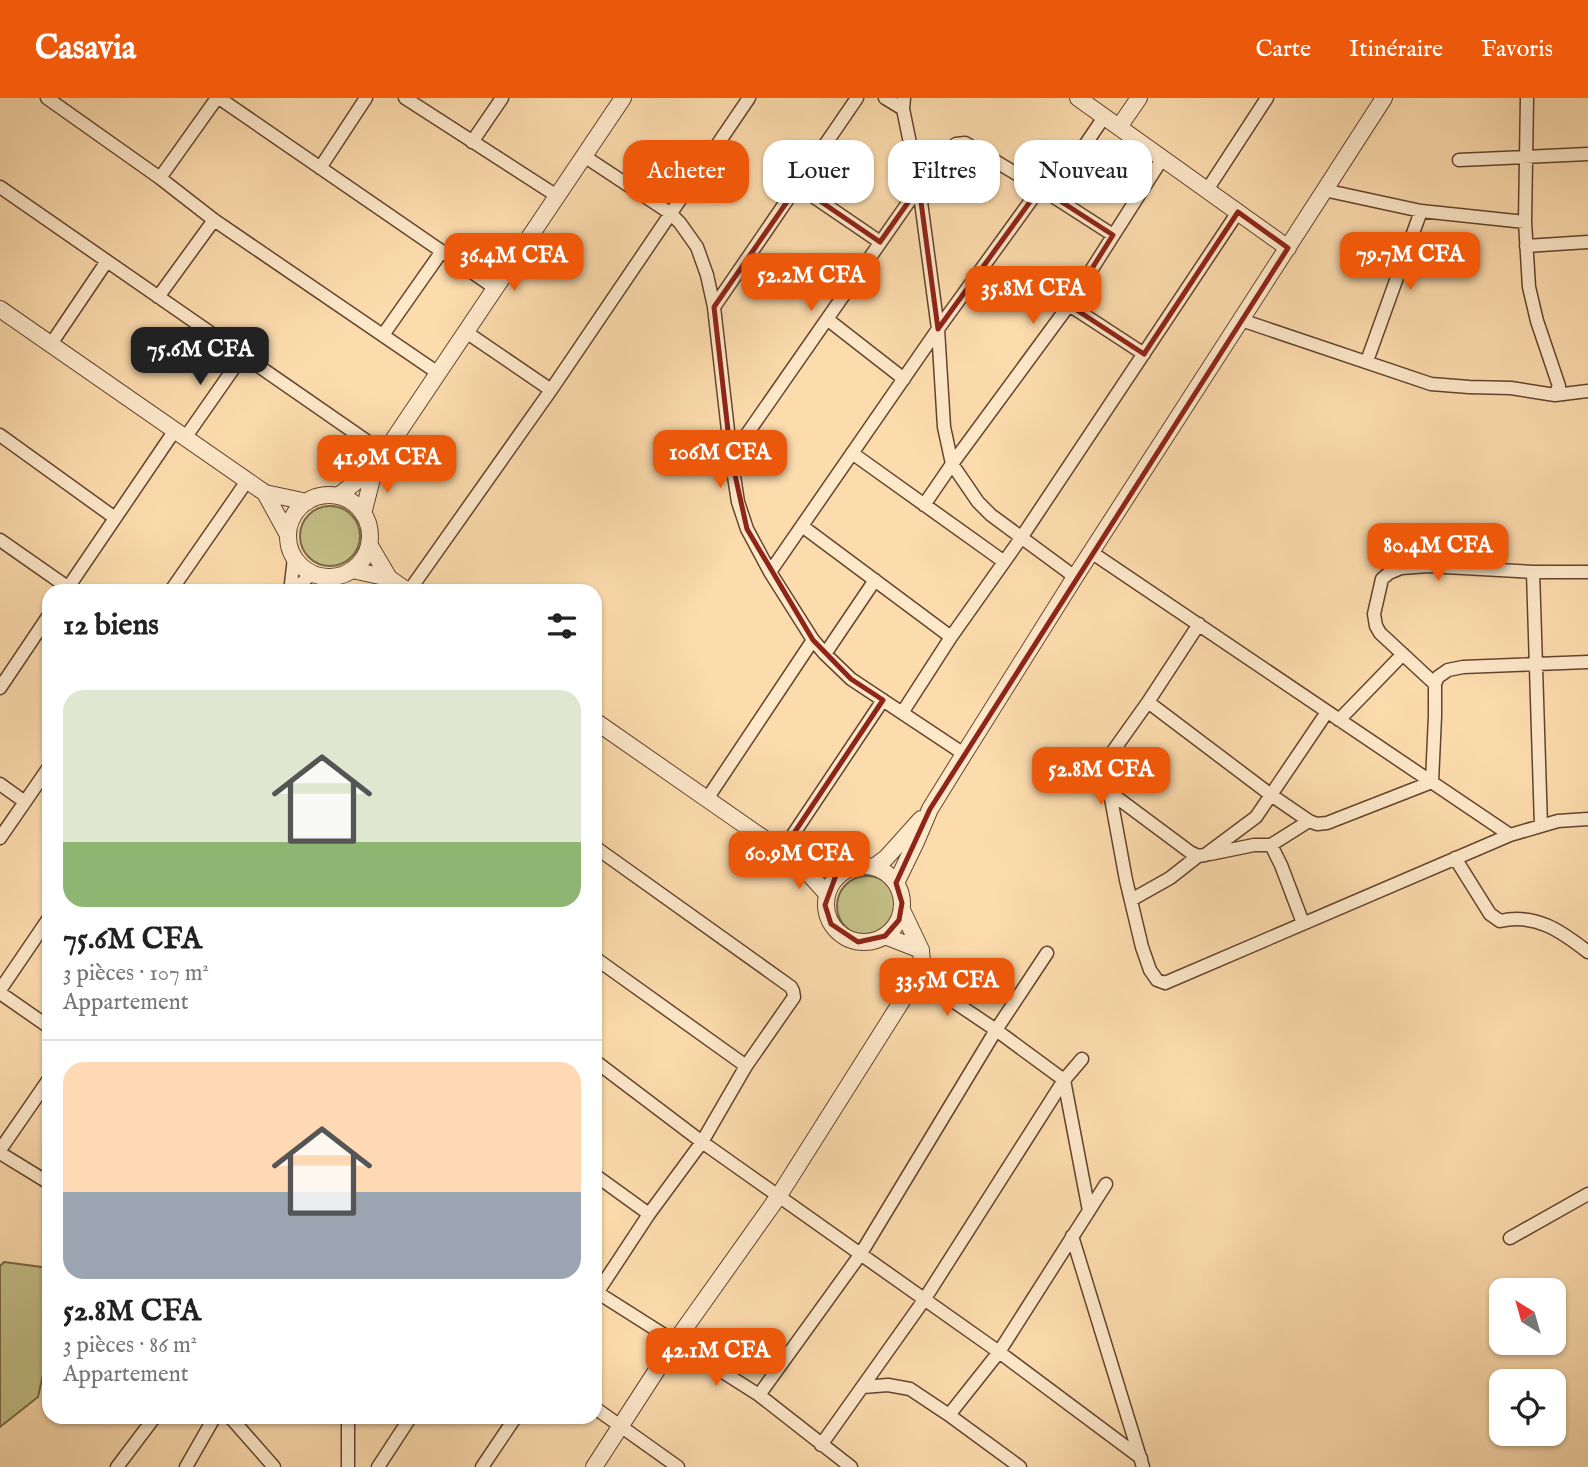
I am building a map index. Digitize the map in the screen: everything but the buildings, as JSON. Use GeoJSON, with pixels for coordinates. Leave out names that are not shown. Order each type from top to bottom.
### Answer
{"type":"FeatureCollection","features":[{"type":"Feature","properties":{"kind":"street"},"geometry":{"type":"LineString","coordinates":[[47,98],[214,220],[438,373]]}},
{"type":"Feature","properties":{"kind":"street"},"geometry":{"type":"LineString","coordinates":[[160,178],[218,98],[495,288]]}},
{"type":"Feature","properties":{"kind":"street"},"geometry":{"type":"LineString","coordinates":[[320,167],[366,98]]}},
{"type":"Feature","properties":{"kind":"street"},"geometry":{"type":"LineString","coordinates":[[405,98],[557,196]]}},
{"type":"Feature","properties":{"kind":"street"},"geometry":{"type":"LineString","coordinates":[[472,142],[502,98]]}},
{"type":"Feature","properties":{"kind":"street"},"geometry":{"type":"LineString","coordinates":[[338,496],[379,460],[622,98]]}},
{"type":"Feature","properties":{"kind":"street"},"geometry":{"type":"LineString","coordinates":[[415,584],[750,98]]}},
{"type":"Feature","properties":{"kind":"street"},"geometry":{"type":"LineString","coordinates":[[829,140],[858,98]]}},
{"type":"Feature","properties":{"kind":"street"},"geometry":{"type":"LineString","coordinates":[[885,98],[903,104],[910,140]]}},
{"type":"Feature","properties":{"kind":"street"},"geometry":{"type":"LineString","coordinates":[[1077,98],[1288,248]]}},
{"type":"Feature","properties":{"kind":"street"},"geometry":{"type":"LineString","coordinates":[[1119,127],[1139,98]]}},
{"type":"Feature","properties":{"kind":"street"},"geometry":{"type":"LineString","coordinates":[[1207,190],[1266,98]]}},
{"type":"Feature","properties":{"kind":"street"},"geometry":{"type":"LineString","coordinates":[[896,883],[930,809],[964,754],[1384,98]]}},
{"type":"Feature","properties":{"kind":"street"},"geometry":{"type":"LineString","coordinates":[[1527,98],[1525,222],[1529,287],[1537,321],[1559,386],[1555,395]]}},
{"type":"Feature","properties":{"kind":"street"},"geometry":{"type":"LineString","coordinates":[[1086,140],[1104,117]]}},
{"type":"Feature","properties":{"kind":"street"},"geometry":{"type":"LineString","coordinates":[[1459,160],[1588,154]]}},
{"type":"Feature","properties":{"kind":"street"},"geometry":{"type":"LineString","coordinates":[[584,156],[670,213],[696,247],[707,275],[714,307],[738,502],[747,529],[770,572],[813,640],[851,679],[964,754]]}},
{"type":"Feature","properties":{"kind":"street"},"geometry":{"type":"LineString","coordinates":[[924,505],[1069,305],[1162,159]]}},
{"type":"Feature","properties":{"kind":"street"},"geometry":{"type":"LineString","coordinates":[[0,187],[243,355],[379,460]]}},
{"type":"Feature","properties":{"kind":"street"},"geometry":{"type":"LineString","coordinates":[[1324,190],[1421,211],[1525,222]]}},
{"type":"Feature","properties":{"kind":"street"},"geometry":{"type":"LineString","coordinates":[[714,307],[786,203]]}},
{"type":"Feature","properties":{"kind":"street"},"geometry":{"type":"LineString","coordinates":[[823,203],[880,242]]}},
{"type":"Feature","properties":{"kind":"street"},"geometry":{"type":"LineString","coordinates":[[731,457],[908,203]]}},
{"type":"Feature","properties":{"kind":"street"},"geometry":{"type":"LineString","coordinates":[[921,203],[938,329],[944,427],[952,464],[991,515],[1076,577]]}},
{"type":"Feature","properties":{"kind":"street"},"geometry":{"type":"LineString","coordinates":[[770,572],[938,329],[1036,203]]}},
{"type":"Feature","properties":{"kind":"street"},"geometry":{"type":"LineString","coordinates":[[1064,203],[1113,235]]}},
{"type":"Feature","properties":{"kind":"street"},"geometry":{"type":"LineString","coordinates":[[1367,361],[1421,211]]}},
{"type":"Feature","properties":{"kind":"street"},"geometry":{"type":"LineString","coordinates":[[902,713],[1238,212]]}},
{"type":"Feature","properties":{"kind":"street"},"geometry":{"type":"LineString","coordinates":[[158,297],[214,220]]}},
{"type":"Feature","properties":{"kind":"street"},"geometry":{"type":"LineString","coordinates":[[1526,246],[1588,242]]}},
{"type":"Feature","properties":{"kind":"street"},"geometry":{"type":"LineString","coordinates":[[383,335],[442,251]]}},
{"type":"Feature","properties":{"kind":"street"},"geometry":{"type":"LineString","coordinates":[[51,344],[107,261]]}},
{"type":"Feature","properties":{"kind":"street"},"geometry":{"type":"LineString","coordinates":[[1069,305],[1144,354]]}},
{"type":"Feature","properties":{"kind":"street"},"geometry":{"type":"LineString","coordinates":[[0,309],[265,493],[307,502]]}},
{"type":"Feature","properties":{"kind":"street"},"geometry":{"type":"LineString","coordinates":[[827,319],[904,379]]}},
{"type":"Feature","properties":{"kind":"street"},"geometry":{"type":"LineString","coordinates":[[1241,320],[1431,384],[1511,388],[1555,395],[1588,391]]}},
{"type":"Feature","properties":{"kind":"street"},"geometry":{"type":"LineString","coordinates":[[466,332],[551,390]]}},
{"type":"Feature","properties":{"kind":"street"},"geometry":{"type":"LineString","coordinates":[[73,584],[115,518],[243,355]]}},
{"type":"Feature","properties":{"kind":"street"},"geometry":{"type":"LineString","coordinates":[[0,435],[115,518]]}},
{"type":"Feature","properties":{"kind":"street"},"geometry":{"type":"LineString","coordinates":[[852,453],[1003,561]]}},
{"type":"Feature","properties":{"kind":"street"},"geometry":{"type":"LineString","coordinates":[[363,514],[379,460]]}},
{"type":"Feature","properties":{"kind":"street"},"geometry":{"type":"LineString","coordinates":[[176,584],[247,481]]}},
{"type":"Feature","properties":{"kind":"street"},"geometry":{"type":"LineString","coordinates":[[265,493],[288,535]]}},
{"type":"Feature","properties":{"kind":"street"},"geometry":{"type":"LineString","coordinates":[[322,496],[338,496],[352,502],[363,514],[369,528],[369,544],[363,559],[352,570],[340,576],[312,574],[302,568],[289,547],[290,522],[297,510],[307,502],[322,496]]}},
{"type":"Feature","properties":{"kind":"street"},"geometry":{"type":"LineString","coordinates":[[802,526],[951,637]]}},
{"type":"Feature","properties":{"kind":"street"},"geometry":{"type":"LineString","coordinates":[[0,540],[61,584]]}},
{"type":"Feature","properties":{"kind":"street"},"geometry":{"type":"LineString","coordinates":[[369,544],[390,584]]}},
{"type":"Feature","properties":{"kind":"street"},"geometry":{"type":"LineString","coordinates":[[1091,552],[1510,835]]}},
{"type":"Feature","properties":{"kind":"street"},"geometry":{"type":"LineString","coordinates":[[291,584],[294,558]]}},
{"type":"Feature","properties":{"kind":"street"},"geometry":{"type":"LineString","coordinates":[[1435,684],[1380,633],[1376,626],[1374,614],[1382,579],[1388,573],[1401,568],[1428,566],[1588,572]]}},
{"type":"Feature","properties":{"kind":"street"},"geometry":{"type":"LineString","coordinates":[[352,570],[390,584]]}},
{"type":"Feature","properties":{"kind":"street"},"geometry":{"type":"LineString","coordinates":[[1533,572],[1541,826]]}},
{"type":"Feature","properties":{"kind":"street"},"geometry":{"type":"LineString","coordinates":[[300,584],[312,574]]}},
{"type":"Feature","properties":{"kind":"street"},"geometry":{"type":"LineString","coordinates":[[825,654],[874,580]]}},
{"type":"Feature","properties":{"kind":"street"},"geometry":{"type":"LineString","coordinates":[[1199,624],[1101,768],[1097,776],[1100,785],[1190,852],[1202,855],[1254,845],[1271,845],[1309,821]]}},
{"type":"Feature","properties":{"kind":"street"},"geometry":{"type":"LineString","coordinates":[[0,688],[42,625]]}},
{"type":"Feature","properties":{"kind":"street"},"geometry":{"type":"LineString","coordinates":[[707,799],[813,640]]}},
{"type":"Feature","properties":{"kind":"street"},"geometry":{"type":"LineString","coordinates":[[1339,719],[1403,654]]}},
{"type":"Feature","properties":{"kind":"street"},"geometry":{"type":"LineString","coordinates":[[1432,782],[1435,684],[1438,677],[1448,670],[1463,667],[1588,662]]}},
{"type":"Feature","properties":{"kind":"street"},"geometry":{"type":"LineString","coordinates":[[782,851],[883,700]]}},
{"type":"Feature","properties":{"kind":"street"},"geometry":{"type":"LineString","coordinates":[[1148,702],[1271,795],[1317,824],[1326,823],[1432,782]]}},
{"type":"Feature","properties":{"kind":"street"},"geometry":{"type":"LineString","coordinates":[[1131,900],[1170,878],[1256,817],[1328,712]]}},
{"type":"Feature","properties":{"kind":"street"},"geometry":{"type":"LineString","coordinates":[[602,726],[799,863],[827,894]]}},
{"type":"Feature","properties":{"kind":"street"},"geometry":{"type":"LineString","coordinates":[[0,838],[42,777]]}},
{"type":"Feature","properties":{"kind":"street"},"geometry":{"type":"LineString","coordinates":[[0,784],[25,802]]}},
{"type":"Feature","properties":{"kind":"street"},"geometry":{"type":"LineString","coordinates":[[1110,793],[1142,947],[1150,970],[1157,980],[1165,983],[1510,835],[1559,821],[1588,819]]}},
{"type":"Feature","properties":{"kind":"street"},"geometry":{"type":"LineString","coordinates":[[874,867],[886,858],[930,809]]}},
{"type":"Feature","properties":{"kind":"street"},"geometry":{"type":"LineString","coordinates":[[1271,845],[1303,923]]}},
{"type":"Feature","properties":{"kind":"street"},"geometry":{"type":"LineString","coordinates":[[602,852],[791,987],[794,997],[746,1066],[702,1142],[602,1284]]}},
{"type":"Feature","properties":{"kind":"street"},"geometry":{"type":"LineString","coordinates":[[1455,858],[1490,914],[1500,921],[1514,918],[1549,926],[1564,933],[1588,952]]}},
{"type":"Feature","properties":{"kind":"street"},"geometry":{"type":"LineString","coordinates":[[799,863],[850,868]]}},
{"type":"Feature","properties":{"kind":"street"},"geometry":{"type":"LineString","coordinates":[[874,867],[886,873],[896,883],[901,896],[902,910],[899,920],[893,929],[878,939],[865,942],[850,940],[831,924],[825,905],[827,894],[832,883],[850,868],[874,867]]}},
{"type":"Feature","properties":{"kind":"street"},"geometry":{"type":"LineString","coordinates":[[593,1467],[675,1342],[778,1197],[917,977],[922,962],[921,950],[902,910]]}},
{"type":"Feature","properties":{"kind":"street"},"geometry":{"type":"LineString","coordinates":[[42,928],[0,991],[42,1022]]}},
{"type":"Feature","properties":{"kind":"street"},"geometry":{"type":"LineString","coordinates":[[885,936],[921,950]]}},
{"type":"Feature","properties":{"kind":"street"},"geometry":{"type":"LineString","coordinates":[[759,1395],[860,1255],[996,1030],[1047,953]]}},
{"type":"Feature","properties":{"kind":"street"},"geometry":{"type":"LineString","coordinates":[[602,963],[746,1066]]}},
{"type":"Feature","properties":{"kind":"street"},"geometry":{"type":"LineString","coordinates":[[917,977],[1064,1080],[1088,1211]]}},
{"type":"Feature","properties":{"kind":"street"},"geometry":{"type":"LineString","coordinates":[[821,1445],[924,1300],[1064,1080],[1082,1059]]}},
{"type":"Feature","properties":{"kind":"street"},"geometry":{"type":"LineString","coordinates":[[602,1066],[778,1197],[999,1352],[1142,1462]]}},
{"type":"Feature","properties":{"kind":"street"},"geometry":{"type":"LineString","coordinates":[[42,1089],[0,1151],[42,1178]]}},
{"type":"Feature","properties":{"kind":"street"},"geometry":{"type":"LineString","coordinates":[[602,1180],[649,1214]]}},
{"type":"Feature","properties":{"kind":"street"},"geometry":{"type":"LineString","coordinates":[[949,1415],[999,1352],[1106,1184]]}},
{"type":"Feature","properties":{"kind":"street"},"geometry":{"type":"LineString","coordinates":[[1510,1238],[1588,1194]]}},
{"type":"Feature","properties":{"kind":"street"},"geometry":{"type":"LineString","coordinates":[[1072,1236],[1142,1462]]}},
{"type":"Feature","properties":{"kind":"street"},"geometry":{"type":"LineString","coordinates":[[602,1297],[759,1395],[851,1467]]}},
{"type":"Feature","properties":{"kind":"street"},"geometry":{"type":"LineString","coordinates":[[863,1387],[888,1385],[910,1389],[1020,1467]]}},
{"type":"Feature","properties":{"kind":"street"},"geometry":{"type":"LineString","coordinates":[[602,1413],[678,1467]]}},
{"type":"Feature","properties":{"kind":"street"},"geometry":{"type":"LineString","coordinates":[[117,1467],[149,1424]]}},
{"type":"Feature","properties":{"kind":"street"},"geometry":{"type":"LineString","coordinates":[[186,1466],[210,1424]]}},
{"type":"Feature","properties":{"kind":"street"},"geometry":{"type":"LineString","coordinates":[[236,1424],[274,1467]]}},
{"type":"Feature","properties":{"kind":"street"},"geometry":{"type":"LineString","coordinates":[[348,1424],[348,1467]]}},
{"type":"Feature","properties":{"kind":"street"},"geometry":{"type":"LineString","coordinates":[[378,1467],[406,1424]]}},
{"type":"Feature","properties":{"kind":"street"},"geometry":{"type":"LineString","coordinates":[[482,1467],[511,1424]]}},
{"type":"Feature","properties":{"kind":"highlighted area"},"geometry":{"type":"Polygon","coordinates":[[[798,186],[880,242],[919,187],[938,329],[1040,188],[1113,235],[1069,305],[1144,354],[1238,212],[1288,248],[930,809],[896,883],[902,903],[899,920],[885,936],[858,942],[831,924],[825,905],[839,867],[799,863],[782,851],[883,700],[851,679],[813,640],[747,529],[731,457],[714,307],[798,186]]]}},
{"type":"Feature","properties":{"kind":"shaded area"},"geometry":{"type":"Polygon","coordinates":[[[330,506],[347,511],[355,519],[360,536],[355,553],[347,561],[330,566],[313,561],[305,553],[300,536],[305,519],[313,511],[330,506]]]}},
{"type":"Feature","properties":{"kind":"shaded area"},"geometry":{"type":"Polygon","coordinates":[[[867,876],[884,881],[892,889],[897,906],[892,923],[884,931],[867,936],[850,931],[842,923],[837,906],[842,889],[850,881],[867,876]]]}},
{"type":"Feature","properties":{"kind":"shaded area"},"geometry":{"type":"Polygon","coordinates":[[[4,1262],[42,1267],[42,1379],[38,1397],[0,1427],[0,1266],[4,1262]]]}}]}
